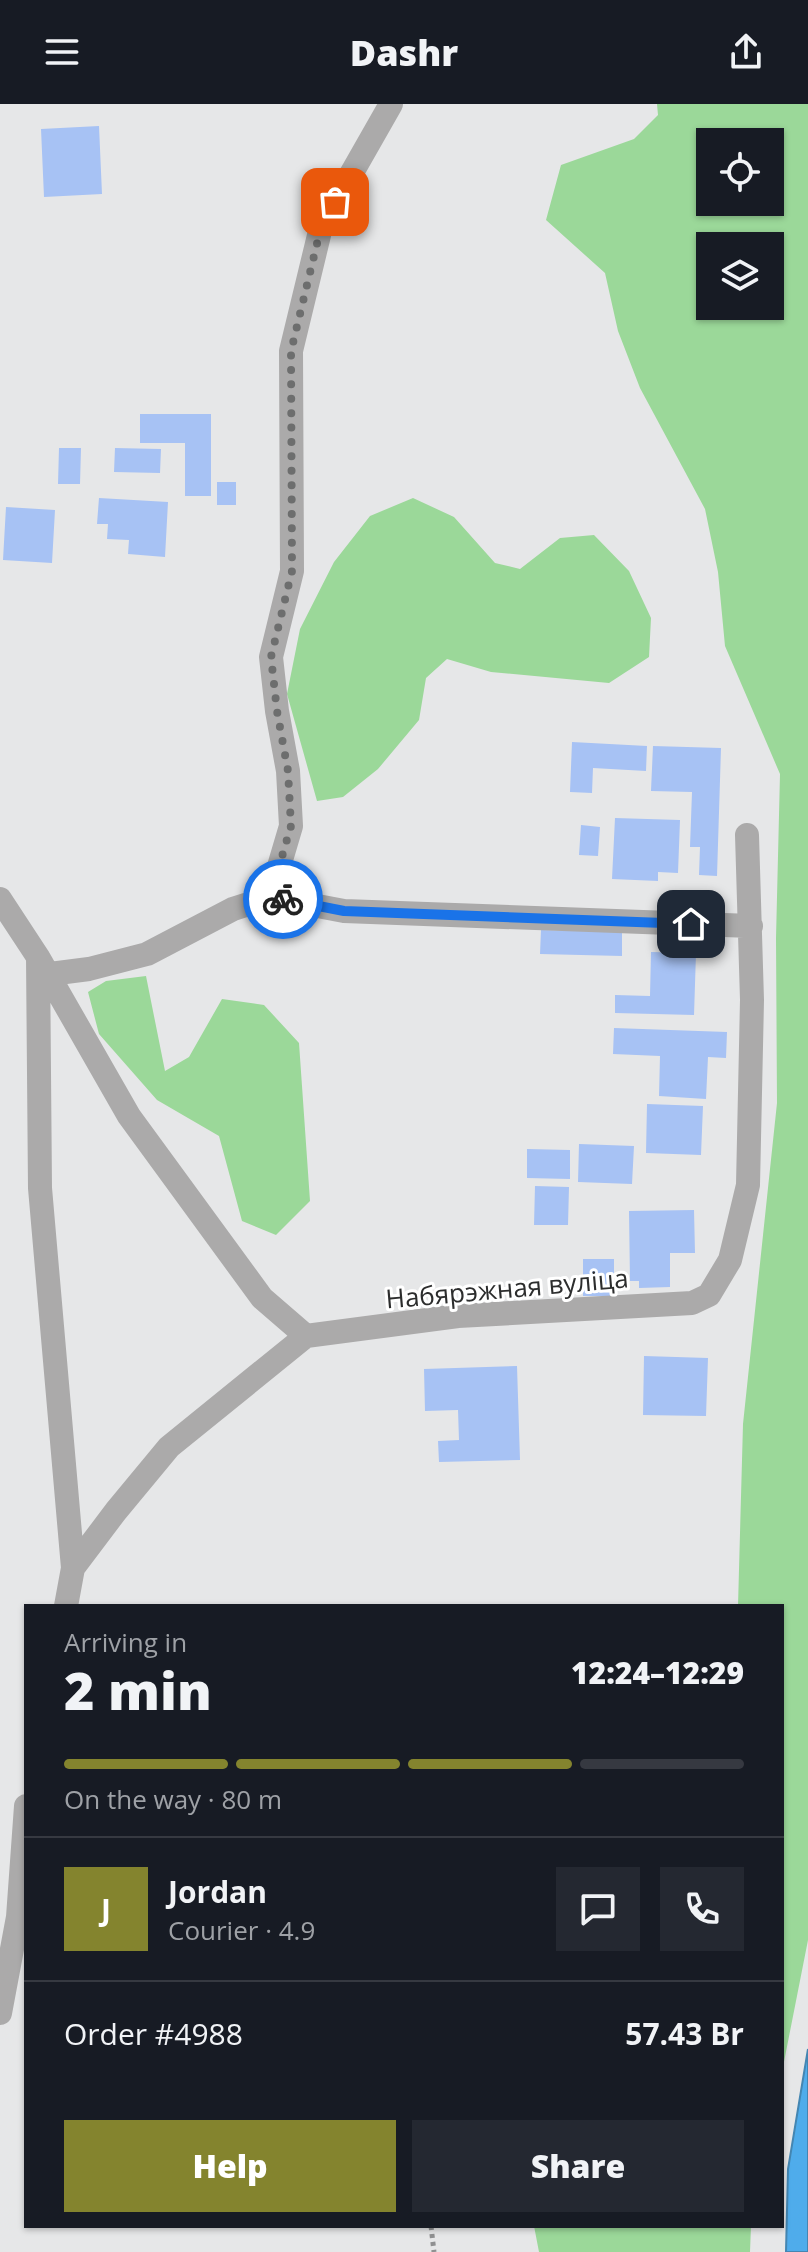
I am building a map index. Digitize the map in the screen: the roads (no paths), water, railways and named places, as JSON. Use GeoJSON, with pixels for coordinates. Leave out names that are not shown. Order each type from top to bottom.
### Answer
{"type":"FeatureCollection","features":[{"type":"Feature","properties":{"kind":"street"},"geometry":{"type":"LineString","coordinates":[[270,897],[291,826],[288,771],[271,657],[292,571],[291,351],[321,227],[391,104]]}},
{"type":"Feature","properties":{"kind":"street","name":"Набярэжная вуліца"},"geometry":{"type":"LineString","coordinates":[[306,1336],[458,1316],[692,1303],[709,1295],[730,1260],[748,1185],[751,926],[747,835]]}},
{"type":"Feature","properties":{"kind":"street"},"geometry":{"type":"LineString","coordinates":[[44,965],[89,969],[147,954],[233,909],[270,897],[344,911],[751,926]]}},
{"type":"Feature","properties":{"kind":"street"},"geometry":{"type":"LineString","coordinates":[[0,899],[44,965],[129,1116],[262,1298],[306,1336],[169,1447],[73,1568]]}},
{"type":"Feature","properties":{"kind":"street"},"geometry":{"type":"LineString","coordinates":[[44,965],[40,1188],[73,1568],[66,1604]]}},
{"type":"Feature","properties":{"kind":"street"},"geometry":{"type":"LineString","coordinates":[[0,2013],[22,1916],[24,1861]]}},
{"type":"Feature","properties":{"kind":"water"},"geometry":{"type":"Polygon","coordinates":[[[808,2049],[808,2252],[786,2252],[788,2169],[808,2049]]]}}]}
